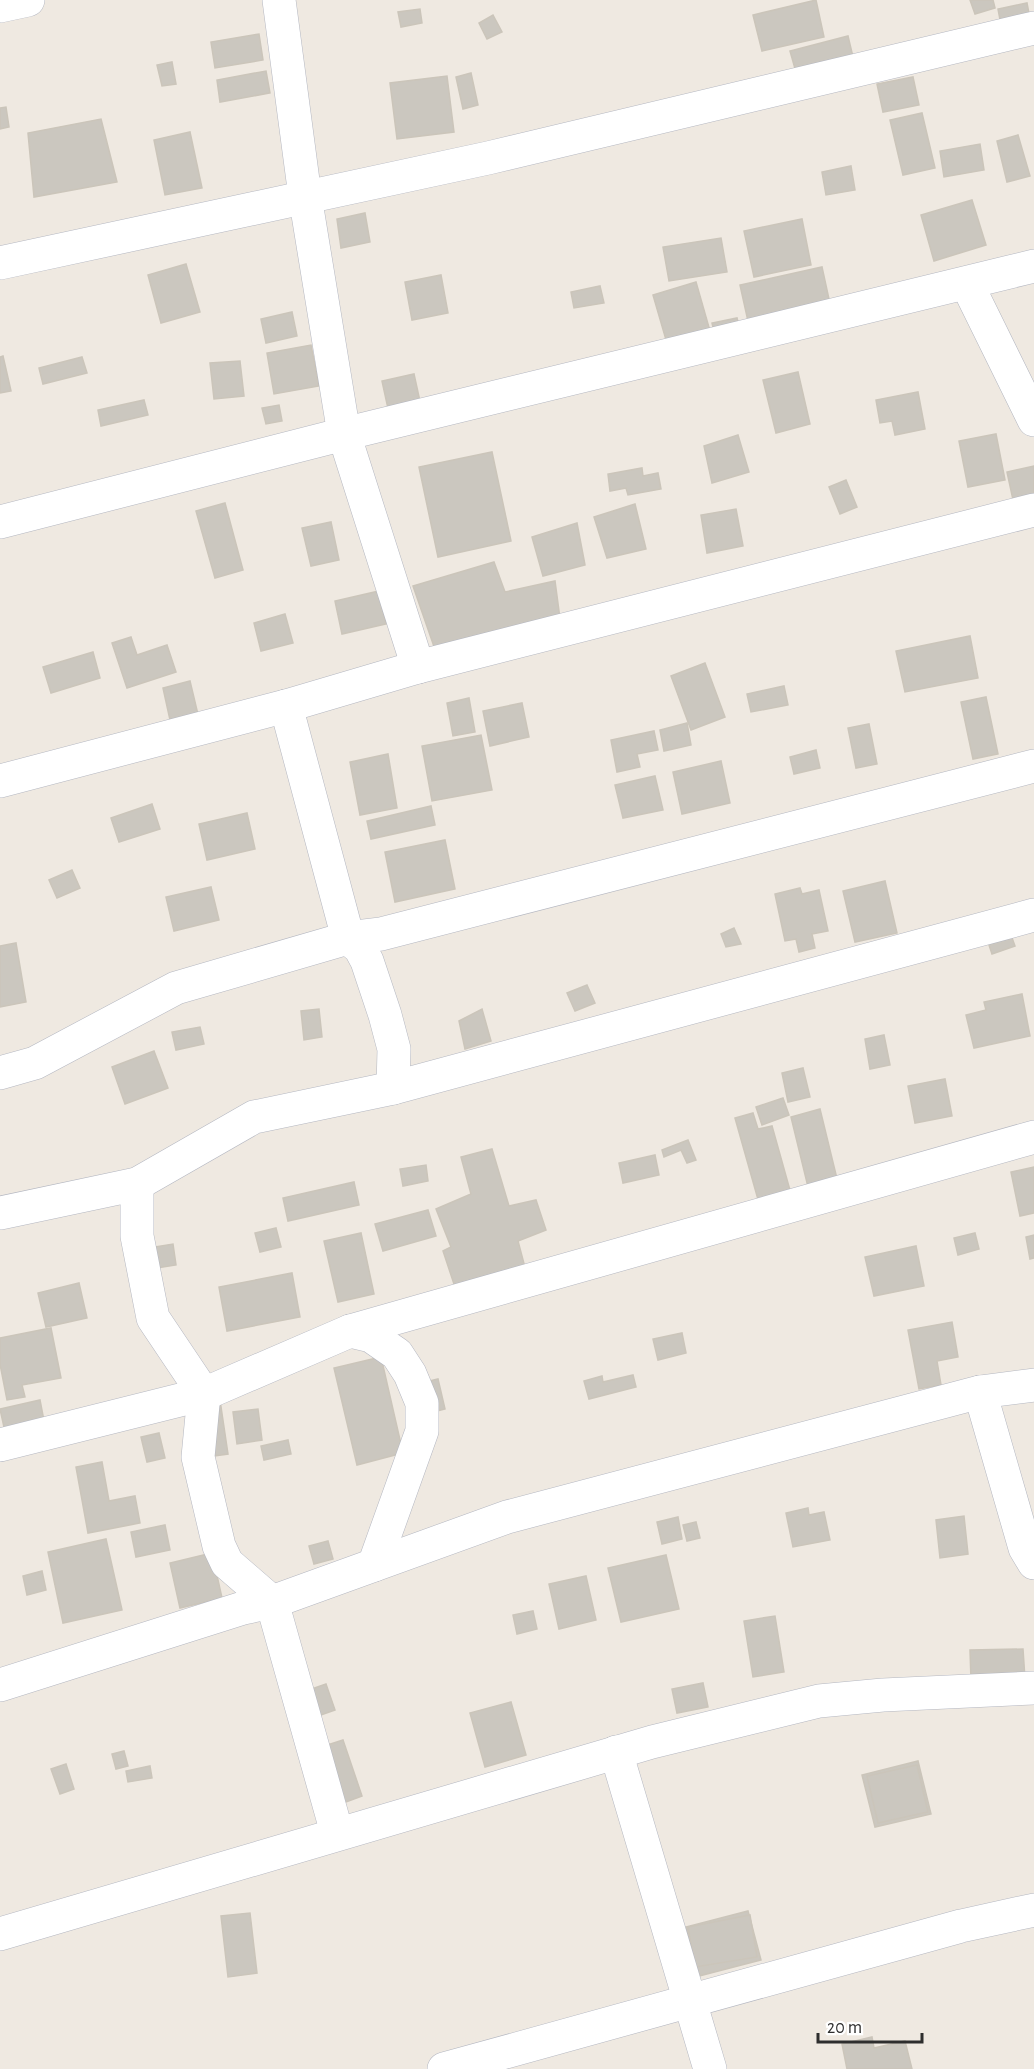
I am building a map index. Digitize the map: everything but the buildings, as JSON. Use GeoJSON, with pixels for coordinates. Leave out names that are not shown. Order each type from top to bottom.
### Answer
{"type":"FeatureCollection","features":[{"type":"Feature","properties":{"kind":"street"},"geometry":{"type":"LineString","coordinates":[[0,6],[28,0]]}},
{"type":"Feature","properties":{"kind":"street"},"geometry":{"type":"LineString","coordinates":[[279,0],[305,196],[344,434],[417,668]]}},
{"type":"Feature","properties":{"kind":"street"},"geometry":{"type":"LineString","coordinates":[[0,263],[488,158],[1034,28]]}},
{"type":"Feature","properties":{"kind":"street"},"geometry":{"type":"LineString","coordinates":[[0,522],[344,434],[1034,266]]}},
{"type":"Feature","properties":{"kind":"street"},"geometry":{"type":"LineString","coordinates":[[967,284],[1034,420]]}},
{"type":"Feature","properties":{"kind":"street"},"geometry":{"type":"LineString","coordinates":[[0,781],[286,706],[417,668],[1034,510]]}},
{"type":"Feature","properties":{"kind":"street"},"geometry":{"type":"LineString","coordinates":[[286,706],[348,938],[360,948],[368,961],[385,1015],[394,1049],[393,1088]]}},
{"type":"Feature","properties":{"kind":"street"},"geometry":{"type":"LineString","coordinates":[[0,1073],[35,1063],[176,988],[348,938],[381,934],[1034,766]]}},
{"type":"Feature","properties":{"kind":"street"},"geometry":{"type":"LineString","coordinates":[[0,1213],[137,1184],[254,1117],[393,1088],[1034,915]]}},
{"type":"Feature","properties":{"kind":"street"},"geometry":{"type":"LineString","coordinates":[[0,1445],[204,1394],[350,1331],[1034,1137]]}},
{"type":"Feature","properties":{"kind":"street"},"geometry":{"type":"LineString","coordinates":[[137,1184],[137,1236],[153,1318],[204,1394],[198,1457],[219,1546],[227,1563],[272,1602],[337,1833]]}},
{"type":"Feature","properties":{"kind":"street"},"geometry":{"type":"LineString","coordinates":[[350,1331],[371,1336],[397,1354],[410,1374],[422,1403],[422,1431],[374,1565]]}},
{"type":"Feature","properties":{"kind":"street"},"geometry":{"type":"LineString","coordinates":[[0,1685],[243,1608],[272,1602],[507,1517],[980,1392],[1034,1385]]}},
{"type":"Feature","properties":{"kind":"street"},"geometry":{"type":"LineString","coordinates":[[980,1392],[1025,1548],[1034,1563]]}},
{"type":"Feature","properties":{"kind":"street"},"geometry":{"type":"LineString","coordinates":[[0,1934],[616,1752],[819,1701],[883,1695],[1034,1688]]}},
{"type":"Feature","properties":{"kind":"street"},"geometry":{"type":"LineString","coordinates":[[616,1752],[710,2069]]}},
{"type":"Feature","properties":{"kind":"street"},"geometry":{"type":"LineString","coordinates":[[444,2069],[961,1926],[1034,1910]]}}]}
